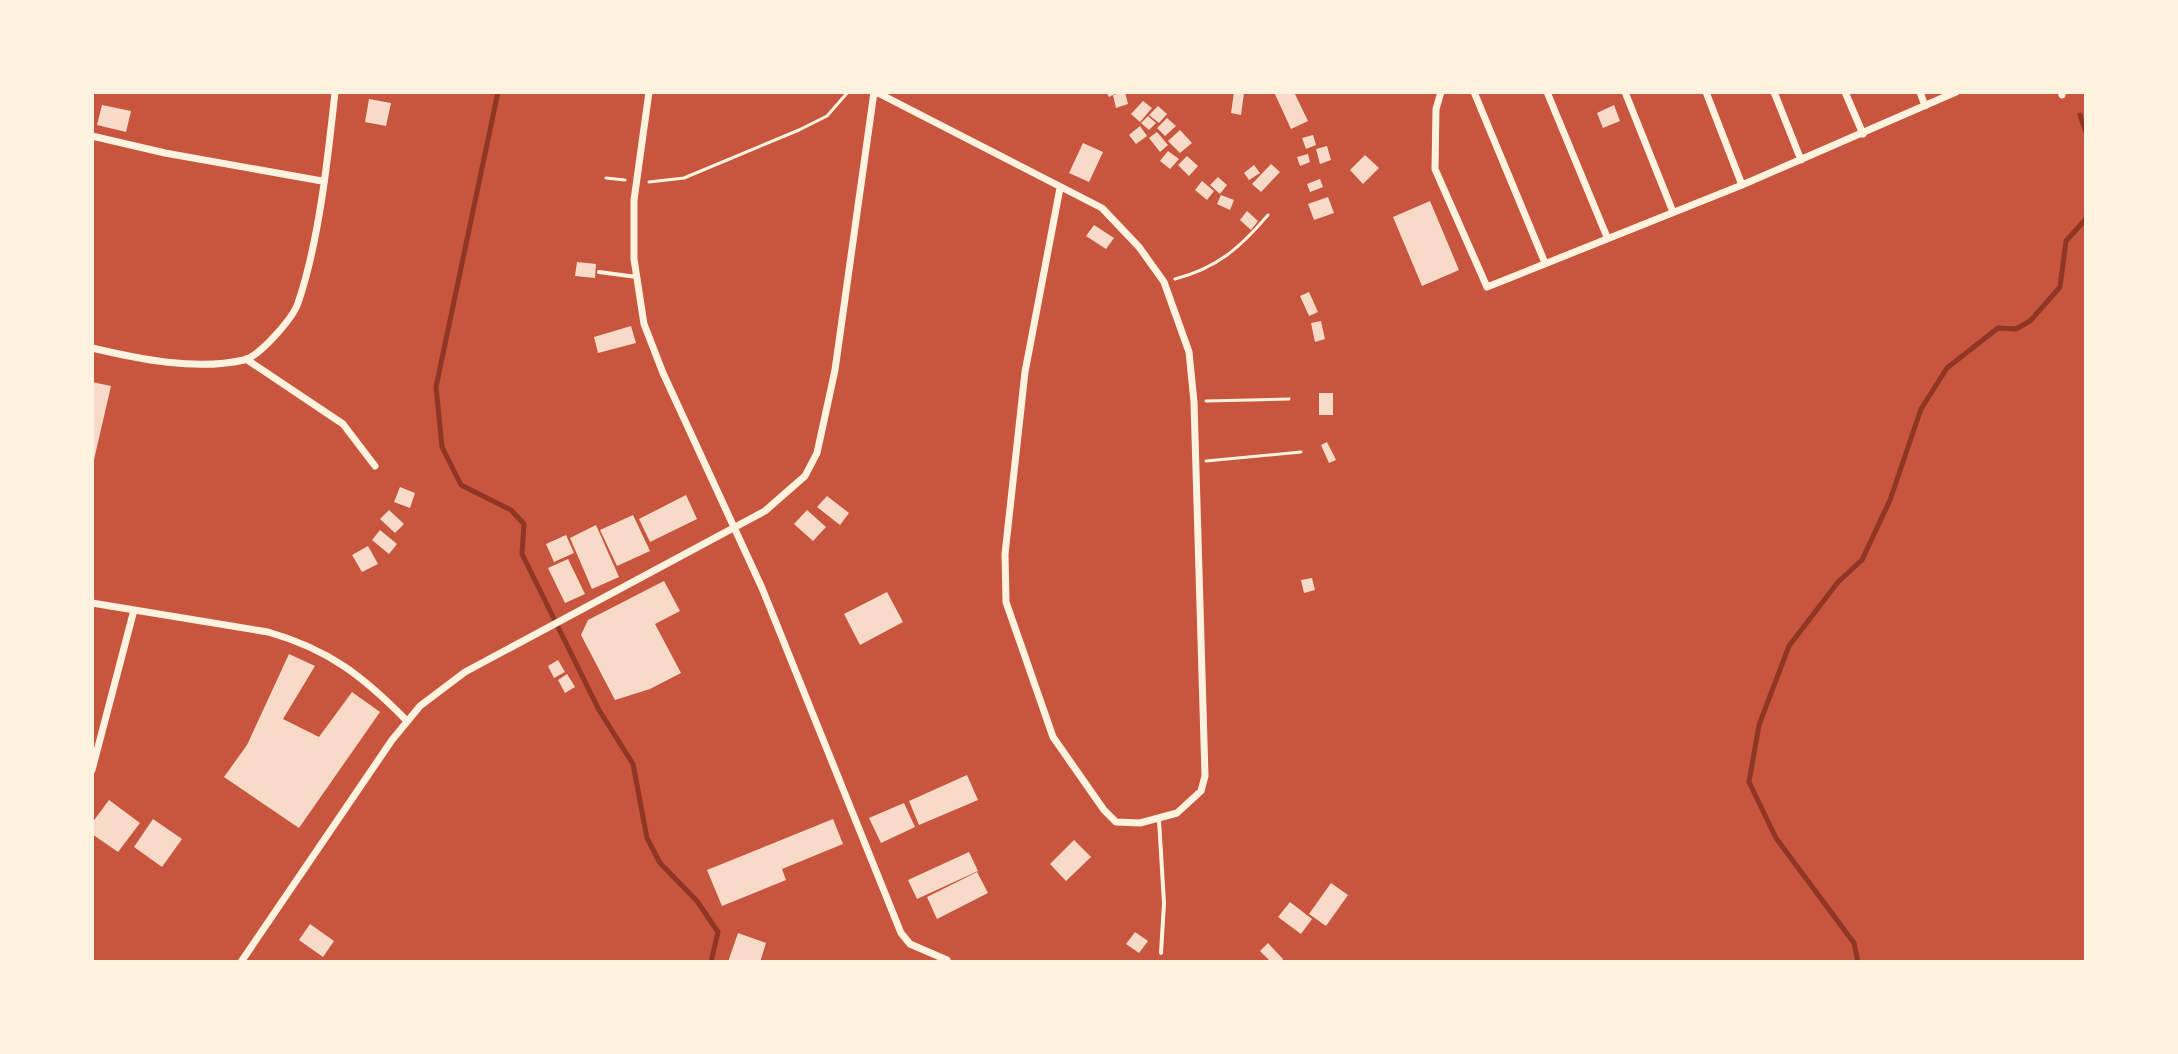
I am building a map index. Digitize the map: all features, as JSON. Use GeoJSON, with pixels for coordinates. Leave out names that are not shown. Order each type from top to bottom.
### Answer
{"type":"FeatureCollection","features":[{"type":"Feature","properties":{"kind":"street"},"geometry":{"type":"LineString","coordinates":[[92,348],[168,362],[246,359],[263,349],[297,306],[322,181],[335,92]]}},
{"type":"Feature","properties":{"kind":"street"},"geometry":{"type":"LineString","coordinates":[[649,92],[637,182],[634,259],[644,324],[663,373],[762,588],[901,933],[910,944],[947,960]]}},
{"type":"Feature","properties":{"kind":"street"},"geometry":{"type":"LineString","coordinates":[[241,962],[406,720],[465,672],[735,529],[786,494],[805,476],[817,453],[835,370],[875,92],[1102,208],[1139,247],[1164,282],[1189,352],[1199,461],[1205,776],[1201,791],[1177,813],[1159,820],[1116,822],[1104,810],[1053,737],[1006,602],[1005,554],[1025,372],[1060,188]]}},
{"type":"Feature","properties":{"kind":"street"},"geometry":{"type":"LineString","coordinates":[[1441,92],[1436,109],[1435,169],[1487,287],[1742,185],[1956,92]]}},
{"type":"Feature","properties":{"kind":"street"},"geometry":{"type":"LineString","coordinates":[[1474,92],[1545,263]]}},
{"type":"Feature","properties":{"kind":"street"},"geometry":{"type":"LineString","coordinates":[[1547,92],[1607,237]]}},
{"type":"Feature","properties":{"kind":"street"},"geometry":{"type":"LineString","coordinates":[[1625,92],[1673,212]]}},
{"type":"Feature","properties":{"kind":"street"},"geometry":{"type":"LineString","coordinates":[[1706,92],[1742,185]]}},
{"type":"Feature","properties":{"kind":"street"},"geometry":{"type":"LineString","coordinates":[[1774,92],[1801,160]]}},
{"type":"Feature","properties":{"kind":"street"},"geometry":{"type":"LineString","coordinates":[[1845,92],[1863,134]]}},
{"type":"Feature","properties":{"kind":"street"},"geometry":{"type":"LineString","coordinates":[[1920,92],[1925,106]]}},
{"type":"Feature","properties":{"kind":"street"},"geometry":{"type":"LineString","coordinates":[[92,136],[165,153],[322,181]]}},
{"type":"Feature","properties":{"kind":"street"},"geometry":{"type":"LineString","coordinates":[[246,359],[343,424],[375,466]]}},
{"type":"Feature","properties":{"kind":"street"},"geometry":{"type":"LineString","coordinates":[[92,603],[268,632],[309,645],[367,682],[406,720]]}},
{"type":"Feature","properties":{"kind":"street"},"geometry":{"type":"LineString","coordinates":[[92,770],[134,610]]}},
{"type":"Feature","properties":{"kind":"lane"},"geometry":{"type":"LineString","coordinates":[[599,272],[637,277]]}},
{"type":"Feature","properties":{"kind":"lane"},"geometry":{"type":"LineString","coordinates":[[1159,820],[1164,903],[1161,953]]}},
{"type":"Feature","properties":{"kind":"path"},"geometry":{"type":"LineString","coordinates":[[606,178],[670,182],[718,166],[827,116],[848,92]]}},
{"type":"Feature","properties":{"kind":"path"},"geometry":{"type":"LineString","coordinates":[[1164,282],[1216,266],[1243,245],[1268,215]]}},
{"type":"Feature","properties":{"kind":"path"},"geometry":{"type":"LineString","coordinates":[[1194,402],[1289,399]]}},
{"type":"Feature","properties":{"kind":"path"},"geometry":{"type":"LineString","coordinates":[[1199,461],[1301,452]]}},
{"type":"Feature","properties":{"kind":"building"},"geometry":{"type":"Polygon","coordinates":[[[1125,92],[1128,104],[1116,108],[1113,95],[1125,92]]]}},
{"type":"Feature","properties":{"kind":"building"},"geometry":{"type":"Polygon","coordinates":[[[1234,92],[1244,93],[1241,115],[1231,113],[1234,92]]]}},
{"type":"Feature","properties":{"kind":"building"},"geometry":{"type":"Polygon","coordinates":[[[1274,92],[1294,92],[1308,121],[1291,129],[1274,92]]]}},
{"type":"Feature","properties":{"kind":"building"},"geometry":{"type":"Polygon","coordinates":[[[369,99],[391,103],[386,126],[365,122],[369,99]]]}},
{"type":"Feature","properties":{"kind":"building"},"geometry":{"type":"Polygon","coordinates":[[[1143,101],[1152,108],[1140,122],[1131,114],[1143,101]]]}},
{"type":"Feature","properties":{"kind":"building"},"geometry":{"type":"Polygon","coordinates":[[[102,105],[131,111],[126,132],[97,125],[102,105]]]}},
{"type":"Feature","properties":{"kind":"building"},"geometry":{"type":"Polygon","coordinates":[[[1614,105],[1620,121],[1603,128],[1597,113],[1614,105]]]}},
{"type":"Feature","properties":{"kind":"building"},"geometry":{"type":"Polygon","coordinates":[[[1158,106],[1167,114],[1159,123],[1149,115],[1158,106]]]}},
{"type":"Feature","properties":{"kind":"building"},"geometry":{"type":"Polygon","coordinates":[[[1148,116],[1156,123],[1149,130],[1141,123],[1148,116]]]}},
{"type":"Feature","properties":{"kind":"building"},"geometry":{"type":"Polygon","coordinates":[[[1167,118],[1176,126],[1165,136],[1157,128],[1167,118]]]}},
{"type":"Feature","properties":{"kind":"building"},"geometry":{"type":"Polygon","coordinates":[[[1140,126],[1147,136],[1136,144],[1129,135],[1140,126]]]}},
{"type":"Feature","properties":{"kind":"building"},"geometry":{"type":"Polygon","coordinates":[[[1180,130],[1192,143],[1180,153],[1168,141],[1180,130]]]}},
{"type":"Feature","properties":{"kind":"building"},"geometry":{"type":"Polygon","coordinates":[[[1157,132],[1168,145],[1160,152],[1149,138],[1157,132]]]}},
{"type":"Feature","properties":{"kind":"building"},"geometry":{"type":"Polygon","coordinates":[[[1313,135],[1316,145],[1306,149],[1302,138],[1313,135]]]}},
{"type":"Feature","properties":{"kind":"building"},"geometry":{"type":"Polygon","coordinates":[[[1083,143],[1103,152],[1089,182],[1069,173],[1083,143]]]}},
{"type":"Feature","properties":{"kind":"building"},"geometry":{"type":"Polygon","coordinates":[[[1327,146],[1331,160],[1320,164],[1316,149],[1327,146]]]}},
{"type":"Feature","properties":{"kind":"building"},"geometry":{"type":"Polygon","coordinates":[[[1168,151],[1179,159],[1170,169],[1160,161],[1168,151]]]}},
{"type":"Feature","properties":{"kind":"building"},"geometry":{"type":"Polygon","coordinates":[[[1308,154],[1310,162],[1300,166],[1297,157],[1308,154]]]}},
{"type":"Feature","properties":{"kind":"building"},"geometry":{"type":"Polygon","coordinates":[[[1365,155],[1379,168],[1363,184],[1350,170],[1365,155]]]}},
{"type":"Feature","properties":{"kind":"building"},"geometry":{"type":"Polygon","coordinates":[[[1187,156],[1198,166],[1189,176],[1178,165],[1187,156]]]}},
{"type":"Feature","properties":{"kind":"building"},"geometry":{"type":"Polygon","coordinates":[[[1271,164],[1280,172],[1261,192],[1252,184],[1271,164]]]}},
{"type":"Feature","properties":{"kind":"building"},"geometry":{"type":"Polygon","coordinates":[[[1254,165],[1260,173],[1249,180],[1244,173],[1254,165]]]}},
{"type":"Feature","properties":{"kind":"building"},"geometry":{"type":"Polygon","coordinates":[[[1218,177],[1227,185],[1220,194],[1210,185],[1218,177]]]}},
{"type":"Feature","properties":{"kind":"building"},"geometry":{"type":"Polygon","coordinates":[[[1320,179],[1323,187],[1310,192],[1307,184],[1320,179]]]}},
{"type":"Feature","properties":{"kind":"building"},"geometry":{"type":"Polygon","coordinates":[[[1202,181],[1214,191],[1207,200],[1195,190],[1202,181]]]}},
{"type":"Feature","properties":{"kind":"building"},"geometry":{"type":"Polygon","coordinates":[[[1221,195],[1234,200],[1230,210],[1217,204],[1221,195]]]}},
{"type":"Feature","properties":{"kind":"building"},"geometry":{"type":"Polygon","coordinates":[[[1328,197],[1334,213],[1314,220],[1308,204],[1328,197]]]}},
{"type":"Feature","properties":{"kind":"building"},"geometry":{"type":"Polygon","coordinates":[[[1430,201],[1459,270],[1422,286],[1393,217],[1430,201]]]}},
{"type":"Feature","properties":{"kind":"building"},"geometry":{"type":"Polygon","coordinates":[[[1247,211],[1258,221],[1251,230],[1240,220],[1247,211]]]}},
{"type":"Feature","properties":{"kind":"building"},"geometry":{"type":"Polygon","coordinates":[[[1094,225],[1114,238],[1106,249],[1086,236],[1094,225]]]}},
{"type":"Feature","properties":{"kind":"building"},"geometry":{"type":"Polygon","coordinates":[[[577,262],[596,264],[595,278],[575,276],[577,262]]]}},
{"type":"Feature","properties":{"kind":"building"},"geometry":{"type":"Polygon","coordinates":[[[1309,292],[1318,312],[1309,316],[1300,296],[1309,292]]]}},
{"type":"Feature","properties":{"kind":"building"},"geometry":{"type":"Polygon","coordinates":[[[1321,321],[1325,339],[1315,342],[1311,323],[1321,321]]]}},
{"type":"Feature","properties":{"kind":"building"},"geometry":{"type":"Polygon","coordinates":[[[631,326],[636,343],[598,353],[594,337],[631,326]]]}},
{"type":"Feature","properties":{"kind":"building"},"geometry":{"type":"Polygon","coordinates":[[[92,382],[111,386],[93,464],[92,464],[92,382]]]}},
{"type":"Feature","properties":{"kind":"building"},"geometry":{"type":"Polygon","coordinates":[[[1319,393],[1333,393],[1333,415],[1319,415],[1319,393]]]}},
{"type":"Feature","properties":{"kind":"building"},"geometry":{"type":"Polygon","coordinates":[[[1327,442],[1336,460],[1329,463],[1321,445],[1327,442]]]}},
{"type":"Feature","properties":{"kind":"building"},"geometry":{"type":"Polygon","coordinates":[[[400,487],[415,493],[410,508],[394,502],[400,487]]]}},
{"type":"Feature","properties":{"kind":"building"},"geometry":{"type":"Polygon","coordinates":[[[686,495],[697,519],[650,542],[639,519],[686,495]]]}},
{"type":"Feature","properties":{"kind":"building"},"geometry":{"type":"Polygon","coordinates":[[[827,496],[849,513],[840,525],[817,507],[827,496]]]}},
{"type":"Feature","properties":{"kind":"building"},"geometry":{"type":"Polygon","coordinates":[[[389,510],[404,524],[395,533],[380,519],[389,510]]]}},
{"type":"Feature","properties":{"kind":"building"},"geometry":{"type":"Polygon","coordinates":[[[807,510],[826,527],[813,541],[794,524],[807,510]]]}},
{"type":"Feature","properties":{"kind":"building"},"geometry":{"type":"Polygon","coordinates":[[[633,515],[650,551],[617,566],[600,530],[633,515]]]}},
{"type":"Feature","properties":{"kind":"building"},"geometry":{"type":"Polygon","coordinates":[[[596,525],[619,577],[592,589],[570,538],[596,525]]]}},
{"type":"Feature","properties":{"kind":"building"},"geometry":{"type":"Polygon","coordinates":[[[380,530],[397,544],[389,554],[372,540],[380,530]]]}},
{"type":"Feature","properties":{"kind":"building"},"geometry":{"type":"Polygon","coordinates":[[[566,535],[574,553],[554,562],[546,544],[566,535]]]}},
{"type":"Feature","properties":{"kind":"building"},"geometry":{"type":"Polygon","coordinates":[[[368,546],[378,564],[362,572],[352,555],[368,546]]]}},
{"type":"Feature","properties":{"kind":"building"},"geometry":{"type":"Polygon","coordinates":[[[568,559],[585,594],[565,603],[548,568],[568,559]]]}},
{"type":"Feature","properties":{"kind":"building"},"geometry":{"type":"Polygon","coordinates":[[[1312,578],[1315,590],[1304,593],[1301,580],[1312,578]]]}},
{"type":"Feature","properties":{"kind":"building"},"geometry":{"type":"Polygon","coordinates":[[[664,581],[680,611],[655,624],[681,673],[650,689],[615,700],[581,635],[588,620],[664,581]]]}},
{"type":"Feature","properties":{"kind":"building"},"geometry":{"type":"Polygon","coordinates":[[[887,592],[903,622],[860,645],[844,614],[887,592]]]}},
{"type":"Feature","properties":{"kind":"building"},"geometry":{"type":"Polygon","coordinates":[[[289,654],[315,666],[283,719],[319,737],[352,692],[380,712],[299,828],[224,777],[247,745],[289,654]]]}},
{"type":"Feature","properties":{"kind":"building"},"geometry":{"type":"Polygon","coordinates":[[[558,660],[565,672],[554,678],[548,666],[558,660]]]}},
{"type":"Feature","properties":{"kind":"building"},"geometry":{"type":"Polygon","coordinates":[[[567,674],[575,687],[565,693],[558,680],[567,674]]]}},
{"type":"Feature","properties":{"kind":"building"},"geometry":{"type":"Polygon","coordinates":[[[967,775],[978,800],[919,825],[909,801],[967,775]]]}},
{"type":"Feature","properties":{"kind":"building"},"geometry":{"type":"Polygon","coordinates":[[[109,800],[140,823],[118,852],[92,834],[92,823],[109,800]]]}},
{"type":"Feature","properties":{"kind":"building"},"geometry":{"type":"Polygon","coordinates":[[[904,803],[915,827],[881,843],[869,818],[904,803]]]}},
{"type":"Feature","properties":{"kind":"building"},"geometry":{"type":"Polygon","coordinates":[[[153,819],[182,839],[162,867],[134,847],[153,819]]]}},
{"type":"Feature","properties":{"kind":"building"},"geometry":{"type":"Polygon","coordinates":[[[833,819],[843,844],[782,869],[786,880],[722,906],[707,870],[833,819]]]}},
{"type":"Feature","properties":{"kind":"building"},"geometry":{"type":"Polygon","coordinates":[[[1074,840],[1091,857],[1066,881],[1050,864],[1074,840]]]}},
{"type":"Feature","properties":{"kind":"building"},"geometry":{"type":"Polygon","coordinates":[[[969,852],[978,871],[917,899],[908,880],[969,852]]]}},
{"type":"Feature","properties":{"kind":"building"},"geometry":{"type":"Polygon","coordinates":[[[977,872],[988,893],[937,919],[927,897],[977,872]]]}},
{"type":"Feature","properties":{"kind":"building"},"geometry":{"type":"Polygon","coordinates":[[[1331,883],[1348,895],[1326,926],[1309,914],[1331,883]]]}},
{"type":"Feature","properties":{"kind":"building"},"geometry":{"type":"Polygon","coordinates":[[[1290,902],[1312,919],[1301,934],[1278,917],[1290,902]]]}},
{"type":"Feature","properties":{"kind":"building"},"geometry":{"type":"Polygon","coordinates":[[[310,924],[334,941],[323,957],[299,940],[310,924]]]}},
{"type":"Feature","properties":{"kind":"building"},"geometry":{"type":"Polygon","coordinates":[[[1135,932],[1148,941],[1139,953],[1126,944],[1135,932]]]}},
{"type":"Feature","properties":{"kind":"building"},"geometry":{"type":"Polygon","coordinates":[[[738,933],[766,943],[760,962],[728,962],[738,933]]]}},
{"type":"Feature","properties":{"kind":"building"},"geometry":{"type":"Polygon","coordinates":[[[1268,943],[1283,959],[1280,962],[1271,962],[1260,951],[1268,943]]]}},
{"type":"Feature","properties":{"kind":"waterway"},"geometry":{"type":"LineString","coordinates":[[498,92],[436,387],[442,447],[461,485],[511,510],[524,524],[522,554],[599,710],[633,764],[647,838],[660,863],[697,901],[718,932],[711,962]]}},
{"type":"Feature","properties":{"kind":"waterway"},"geometry":{"type":"LineString","coordinates":[[2080,115],[2086,132]]}},
{"type":"Feature","properties":{"kind":"waterway"},"geometry":{"type":"LineString","coordinates":[[1858,962],[1854,943],[1776,838],[1749,782],[1759,725],[1789,646],[1838,582],[1862,560],[1890,500],[1921,409],[1947,368],[1998,328],[2016,329],[2030,321],[2060,287],[2066,241],[2086,219]]}}]}
